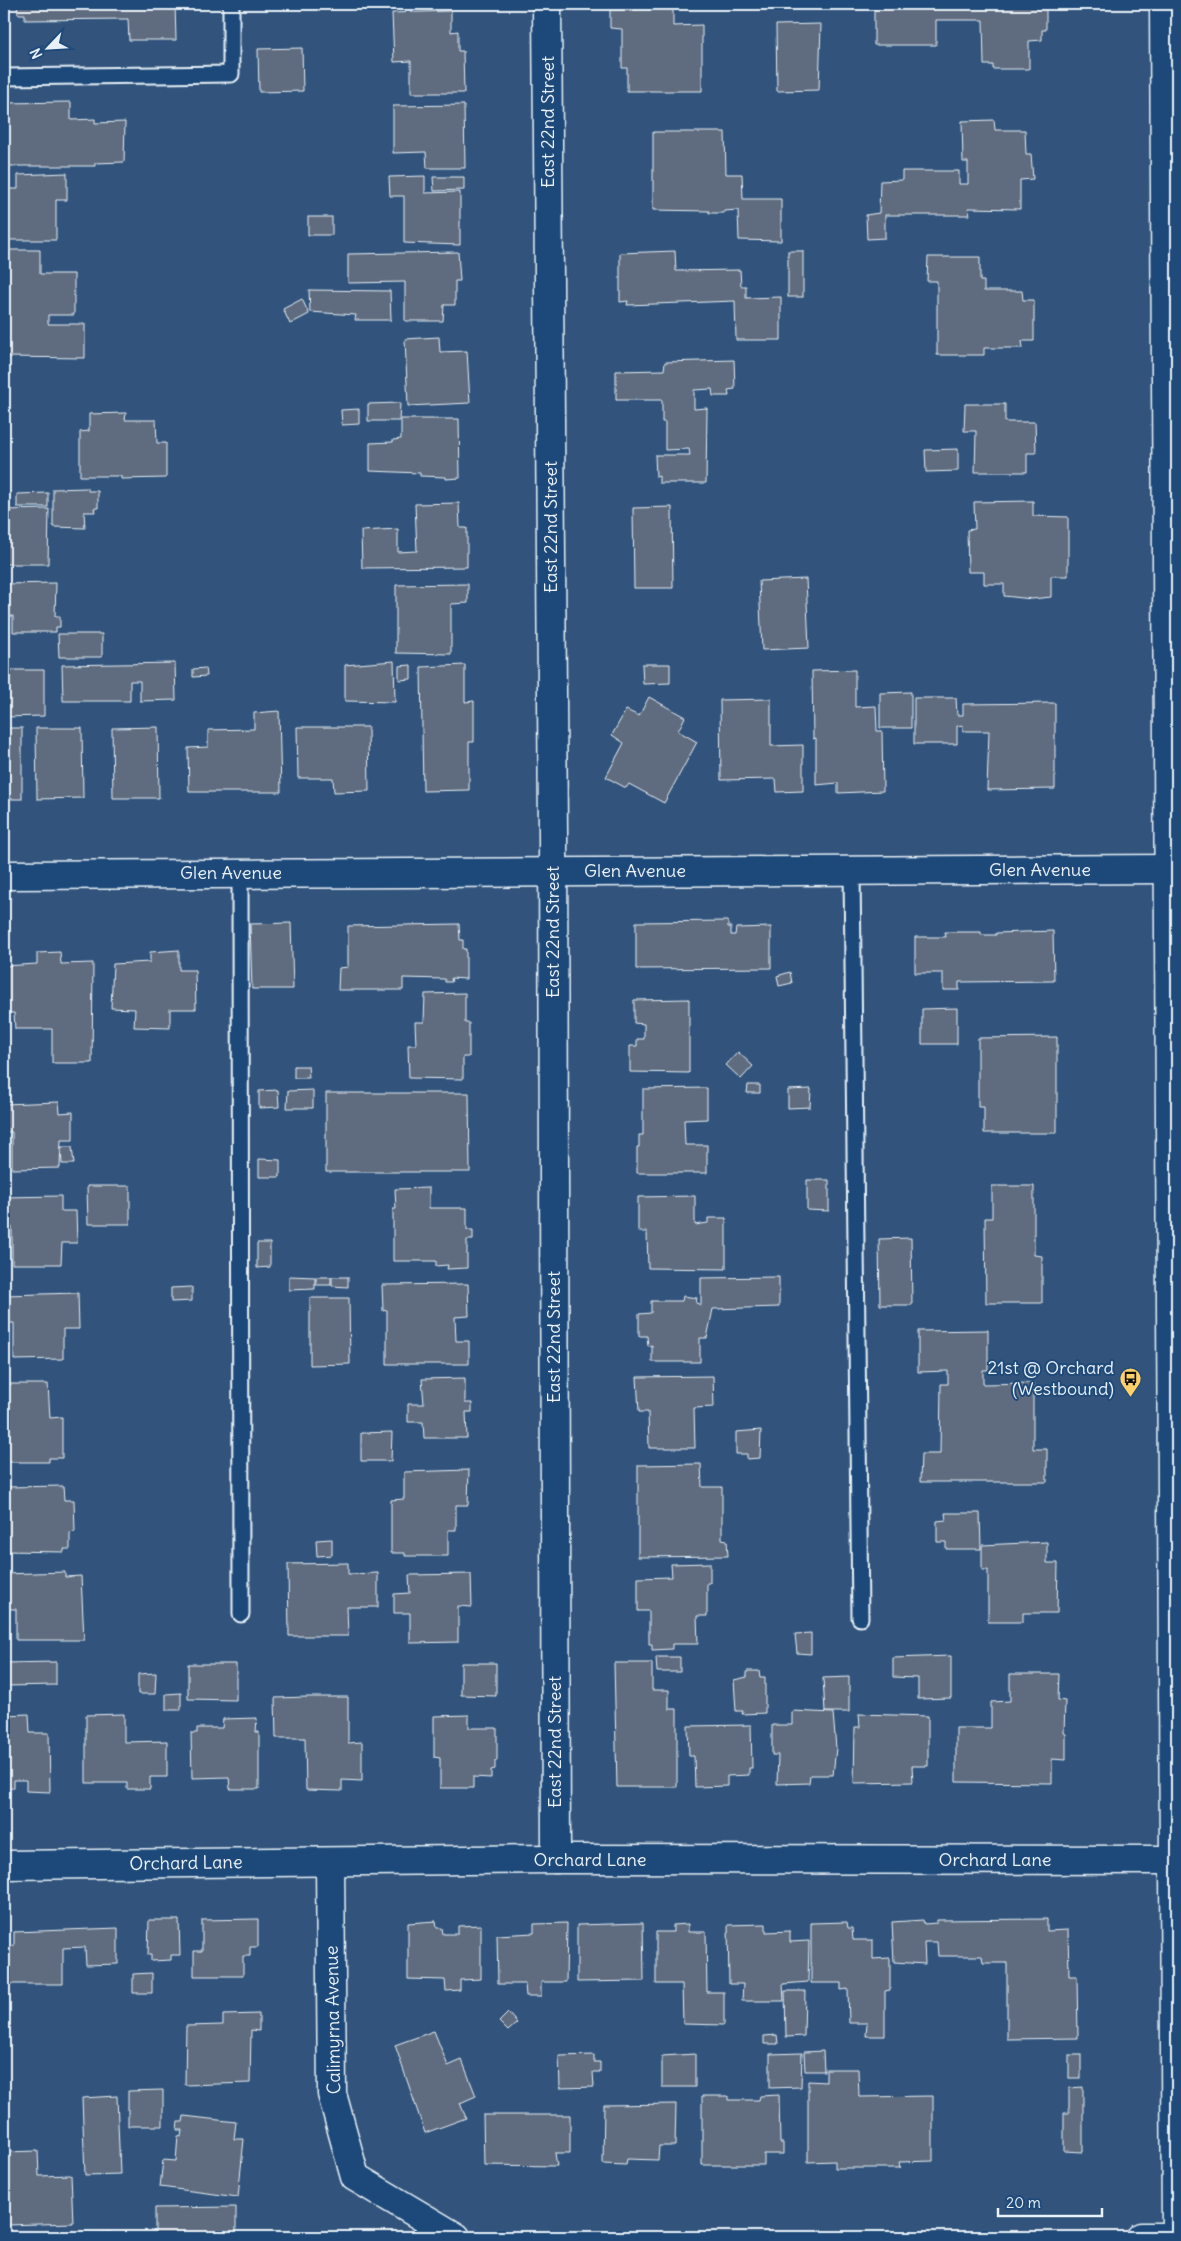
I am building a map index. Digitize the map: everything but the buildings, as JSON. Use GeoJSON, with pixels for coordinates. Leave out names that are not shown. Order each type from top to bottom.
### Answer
{"type":"FeatureCollection","features":[{"type":"Feature","properties":{"kind":"street","name":"East 22nd Street"},"geometry":{"type":"LineString","coordinates":[[547,4],[553,871],[556,1860]]}},
{"type":"Feature","properties":{"kind":"street"},"geometry":{"type":"LineString","coordinates":[[1141,2237],[1177,2237],[1171,100],[1164,4]]}},
{"type":"Feature","properties":{"kind":"street","name":"Glen Avenue"},"geometry":{"type":"LineString","coordinates":[[4,875],[1173,869]]}},
{"type":"Feature","properties":{"kind":"street","name":"Orchard Lane"},"geometry":{"type":"LineString","coordinates":[[4,1865],[556,1860],[1176,1860]]}},
{"type":"Feature","properties":{"kind":"street","name":"Calimyrna Avenue"},"geometry":{"type":"LineString","coordinates":[[330,1862],[332,2094],[355,2177],[456,2237]]}},
{"type":"Feature","properties":{"kind":"lane"},"geometry":{"type":"LineString","coordinates":[[4,77],[231,74],[231,4]]}},
{"type":"Feature","properties":{"kind":"lane"},"geometry":{"type":"LineString","coordinates":[[852,870],[860,1618]]}},
{"type":"Feature","properties":{"kind":"lane"},"geometry":{"type":"LineString","coordinates":[[240,873],[241,1614]]}},
{"type":"Feature","properties":{"kind":"place","name":"21st @ Orchard (Westbound)"},"geometry":{"type":"Point","coordinates":[1130,1397]}}]}
